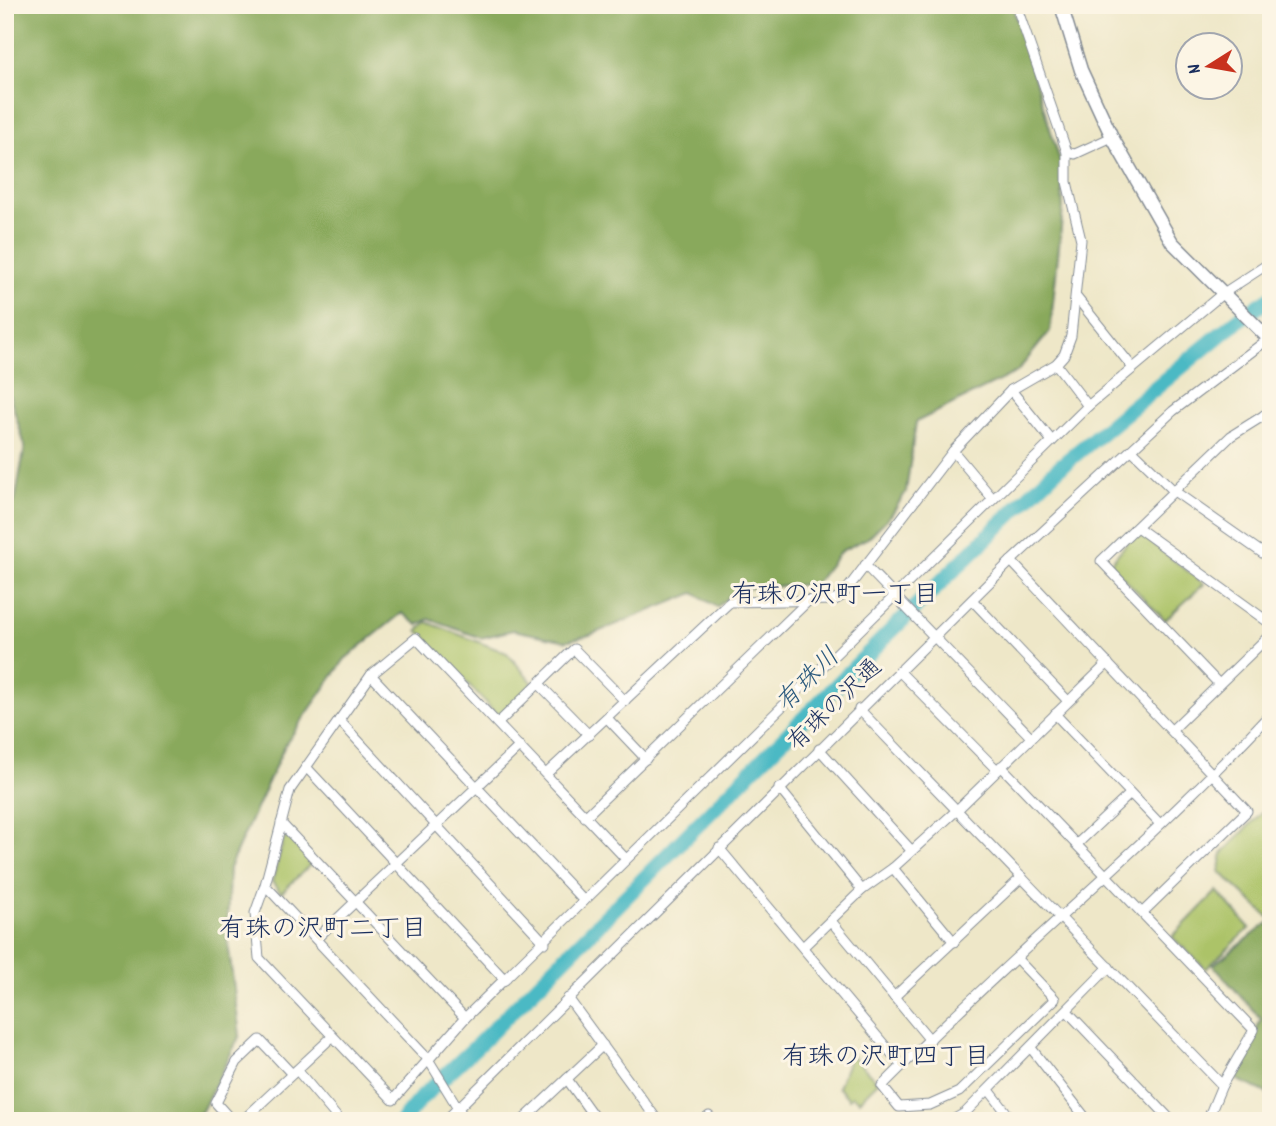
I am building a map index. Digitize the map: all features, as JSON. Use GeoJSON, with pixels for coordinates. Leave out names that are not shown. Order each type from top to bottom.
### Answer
{"type":"FeatureCollection","features":[{"type":"Feature","properties":{"kind":"street"},"geometry":{"type":"LineString","coordinates":[[546,774],[730,602],[835,600],[842,596],[953,451],[1011,390],[1056,364],[1064,355],[1071,336],[1077,298],[1081,240],[1067,182],[1067,152],[1016,5]]}},
{"type":"Feature","properties":{"kind":"street"},"geometry":{"type":"LineString","coordinates":[[1061,5],[1081,70],[1111,137],[1172,242],[1270,339]]}},
{"type":"Feature","properties":{"kind":"street"},"geometry":{"type":"LineString","coordinates":[[1067,152],[1075,153],[1111,137]]}},
{"type":"Feature","properties":{"kind":"street"},"geometry":{"type":"LineString","coordinates":[[626,859],[416,638],[371,675],[290,790],[255,913],[259,958],[393,1100],[430,1062],[465,1018],[898,598],[993,499],[1088,406],[1271,262]]}},
{"type":"Feature","properties":{"kind":"street"},"geometry":{"type":"LineString","coordinates":[[1077,298],[1133,368]]}},
{"type":"Feature","properties":{"kind":"street","name":"有珠の沢通"},"geometry":{"type":"LineString","coordinates":[[445,1121],[456,1107],[1011,561],[1173,411],[1270,339]]}},
{"type":"Feature","properties":{"kind":"street"},"geometry":{"type":"LineString","coordinates":[[1056,364],[1088,406]]}},
{"type":"Feature","properties":{"kind":"street"},"geometry":{"type":"LineString","coordinates":[[1011,390],[1052,441]]}},
{"type":"Feature","properties":{"kind":"street"},"geometry":{"type":"LineString","coordinates":[[1219,684],[1101,561],[1231,436],[1267,413],[1271,425]]}},
{"type":"Feature","properties":{"kind":"street"},"geometry":{"type":"LineString","coordinates":[[1132,450],[1174,491],[1271,559]]}},
{"type":"Feature","properties":{"kind":"street"},"geometry":{"type":"LineString","coordinates":[[953,451],[993,499]]}},
{"type":"Feature","properties":{"kind":"street"},"geometry":{"type":"LineString","coordinates":[[1138,527],[1271,624]]}},
{"type":"Feature","properties":{"kind":"street"},"geometry":{"type":"LineString","coordinates":[[1011,561],[1247,811],[1143,912]]}},
{"type":"Feature","properties":{"kind":"street"},"geometry":{"type":"LineString","coordinates":[[865,565],[924,623],[1031,737]]}},
{"type":"Feature","properties":{"kind":"street"},"geometry":{"type":"LineString","coordinates":[[972,600],[1068,701]]}},
{"type":"Feature","properties":{"kind":"street"},"geometry":{"type":"LineString","coordinates":[[585,817],[808,601]]}},
{"type":"Feature","properties":{"kind":"street"},"geometry":{"type":"LineString","coordinates":[[1172,730],[1271,634]]}},
{"type":"Feature","properties":{"kind":"street"},"geometry":{"type":"LineString","coordinates":[[498,723],[574,649],[625,701]]}},
{"type":"Feature","properties":{"kind":"street"},"geometry":{"type":"LineString","coordinates":[[803,947],[862,890],[893,867],[956,811],[1108,663]]}},
{"type":"Feature","properties":{"kind":"street"},"geometry":{"type":"LineString","coordinates":[[899,671],[1077,844],[1254,1030],[1222,1085],[1207,1121]]}},
{"type":"Feature","properties":{"kind":"street"},"geometry":{"type":"LineString","coordinates":[[371,675],[584,901]]}},
{"type":"Feature","properties":{"kind":"street"},"geometry":{"type":"LineString","coordinates":[[539,684],[589,735]]}},
{"type":"Feature","properties":{"kind":"street"},"geometry":{"type":"LineString","coordinates":[[859,709],[1222,1085]]}},
{"type":"Feature","properties":{"kind":"street"},"geometry":{"type":"LineString","coordinates":[[1016,958],[1055,999],[959,1092],[930,1105],[899,1107],[882,1086],[902,1066],[1060,916],[1214,775],[1271,713]]}},
{"type":"Feature","properties":{"kind":"street"},"geometry":{"type":"LineString","coordinates":[[1055,714],[1160,824]]}},
{"type":"Feature","properties":{"kind":"street"},"geometry":{"type":"LineString","coordinates":[[607,718],[646,759]]}},
{"type":"Feature","properties":{"kind":"street"},"geometry":{"type":"LineString","coordinates":[[339,720],[545,943]]}},
{"type":"Feature","properties":{"kind":"street"},"geometry":{"type":"LineString","coordinates":[[316,939],[520,746]]}},
{"type":"Feature","properties":{"kind":"street"},"geometry":{"type":"LineString","coordinates":[[818,749],[911,850]]}},
{"type":"Feature","properties":{"kind":"street"},"geometry":{"type":"LineString","coordinates":[[307,768],[505,980]]}},
{"type":"Feature","properties":{"kind":"street"},"geometry":{"type":"LineString","coordinates":[[779,788],[862,890]]}},
{"type":"Feature","properties":{"kind":"street"},"geometry":{"type":"LineString","coordinates":[[1077,844],[1130,793]]}},
{"type":"Feature","properties":{"kind":"street"},"geometry":{"type":"LineString","coordinates":[[281,823],[465,1018]]}},
{"type":"Feature","properties":{"kind":"street"},"geometry":{"type":"LineString","coordinates":[[719,848],[902,1066]]}},
{"type":"Feature","properties":{"kind":"street"},"geometry":{"type":"LineString","coordinates":[[893,867],[954,942]]}},
{"type":"Feature","properties":{"kind":"street"},"geometry":{"type":"LineString","coordinates":[[894,998],[1022,877]]}},
{"type":"Feature","properties":{"kind":"street"},"geometry":{"type":"LineString","coordinates":[[265,885],[430,1062],[466,1121]]}},
{"type":"Feature","properties":{"kind":"street"},"geometry":{"type":"LineString","coordinates":[[831,921],[930,1040]]}},
{"type":"Feature","properties":{"kind":"street"},"geometry":{"type":"LineString","coordinates":[[951,1121],[965,1114],[1109,967]]}},
{"type":"Feature","properties":{"kind":"street"},"geometry":{"type":"LineString","coordinates":[[568,998],[658,1121]]}},
{"type":"Feature","properties":{"kind":"street"},"geometry":{"type":"LineString","coordinates":[[1066,1011],[1172,1121]]}},
{"type":"Feature","properties":{"kind":"street"},"geometry":{"type":"LineString","coordinates":[[242,1121],[332,1037]]}},
{"type":"Feature","properties":{"kind":"street"},"geometry":{"type":"LineString","coordinates":[[232,1121],[216,1102],[237,1062],[260,1040],[295,1072],[340,1121]]}},
{"type":"Feature","properties":{"kind":"street"},"geometry":{"type":"LineString","coordinates":[[525,1120],[603,1045]]}},
{"type":"Feature","properties":{"kind":"street"},"geometry":{"type":"LineString","coordinates":[[1031,1048],[1088,1121]]}},
{"type":"Feature","properties":{"kind":"street"},"geometry":{"type":"LineString","coordinates":[[567,1079],[597,1121]]}},
{"type":"Feature","properties":{"kind":"street"},"geometry":{"type":"LineString","coordinates":[[989,1090],[1013,1121]]}},
{"type":"Feature","properties":{"kind":"street"},"geometry":{"type":"LineString","coordinates":[[703,1121],[709,1116],[713,1121]]}},
{"type":"Feature","properties":{"kind":"green space"},"geometry":{"type":"Polygon","coordinates":[[[5,5],[1012,5],[1061,164],[1063,209],[1050,331],[1017,372],[916,422],[906,492],[891,515],[868,538],[841,551],[815,584],[737,589],[717,607],[694,593],[590,635],[566,641],[513,630],[481,638],[429,619],[418,625],[402,613],[345,659],[285,745],[229,868],[227,935],[240,1035],[202,1111],[189,1121],[5,1121],[5,513],[15,501],[25,446],[5,380],[5,5]]]}},
{"type":"Feature","properties":{"kind":"green space"},"geometry":{"type":"Polygon","coordinates":[[[1134,534],[1140,534],[1204,584],[1165,620],[1110,564],[1134,534]]]}},
{"type":"Feature","properties":{"kind":"green space"},"geometry":{"type":"Polygon","coordinates":[[[427,622],[507,653],[533,683],[501,714],[496,714],[418,630],[427,622]]]}},
{"type":"Feature","properties":{"kind":"green space"},"geometry":{"type":"Polygon","coordinates":[[[1262,812],[1271,823],[1271,915],[1268,917],[1220,872],[1222,854],[1262,812]]]}},
{"type":"Feature","properties":{"kind":"green space"},"geometry":{"type":"Polygon","coordinates":[[[288,837],[313,862],[281,893],[272,882],[284,838],[288,837]]]}},
{"type":"Feature","properties":{"kind":"green space"},"geometry":{"type":"Polygon","coordinates":[[[1217,891],[1250,928],[1206,969],[1172,937],[1217,891]]]}},
{"type":"Feature","properties":{"kind":"green space"},"geometry":{"type":"Polygon","coordinates":[[[1271,921],[1271,1095],[1236,1079],[1261,1019],[1213,965],[1271,921]]]}},
{"type":"Feature","properties":{"kind":"green space"},"geometry":{"type":"Polygon","coordinates":[[[851,1055],[878,1082],[859,1101],[852,1096],[849,1099],[838,1087],[851,1055]]]}},
{"type":"Feature","properties":{"kind":"waterway","name":"有珠川"},"geometry":{"type":"LineString","coordinates":[[402,1121],[421,1098],[479,1044],[896,626],[1055,471],[1239,319],[1271,298]]}},
{"type":"Feature","properties":{"kind":"district","name":"有珠の沢町一丁目"},"geometry":{"type":"Point","coordinates":[835,596]}},
{"type":"Feature","properties":{"kind":"district","name":"有珠の沢町二丁目"},"geometry":{"type":"Point","coordinates":[323,930]}},
{"type":"Feature","properties":{"kind":"district","name":"有珠の沢町四丁目"},"geometry":{"type":"Point","coordinates":[886,1058]}}]}
